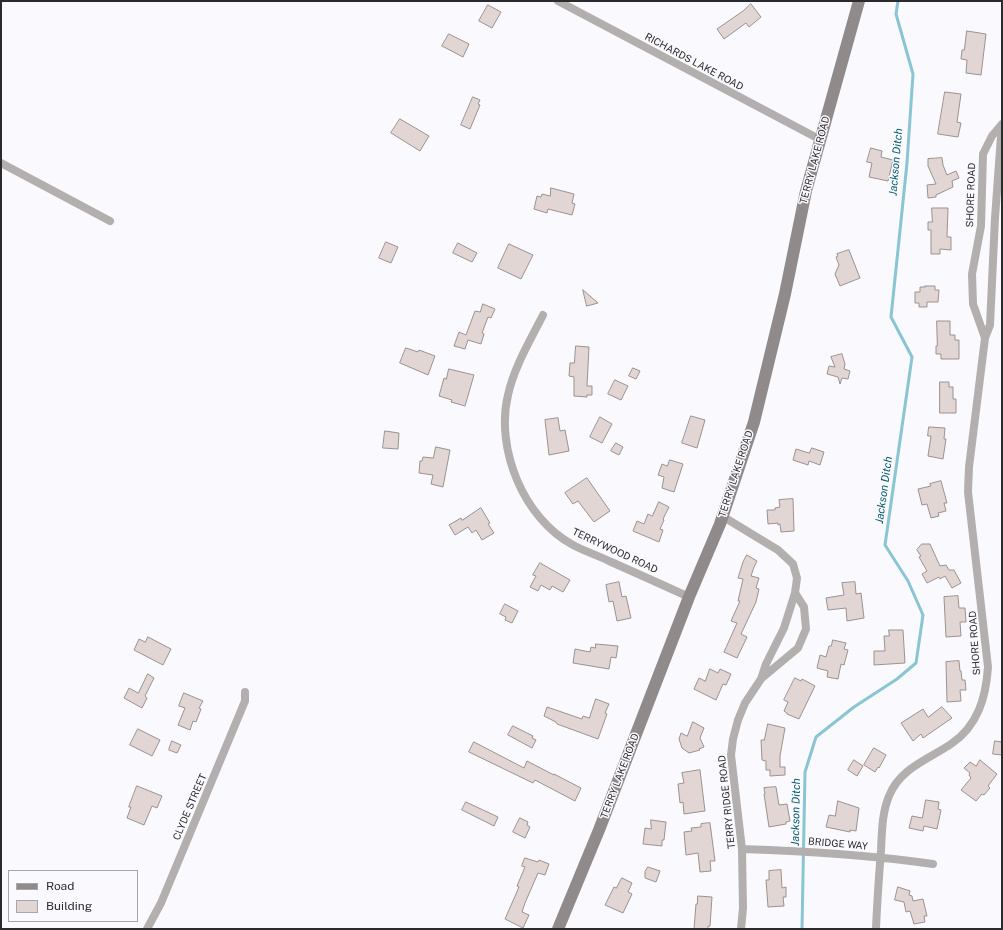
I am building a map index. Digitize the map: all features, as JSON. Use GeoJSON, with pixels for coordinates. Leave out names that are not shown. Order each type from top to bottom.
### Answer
{"type":"FeatureCollection","features":[{"type":"Feature","properties":{"kind":"main road","name":"TERRY LAKE ROAD"},"geometry":{"type":"LineString","coordinates":[[558,929],[599,830],[722,516],[754,422],[785,294],[806,191],[859,1]]}},
{"type":"Feature","properties":{"kind":"street","name":"RICHARDS LAKE ROAD"},"geometry":{"type":"LineString","coordinates":[[558,1],[821,140]]}},
{"type":"Feature","properties":{"kind":"street","name":"SHORE ROAD"},"geometry":{"type":"LineString","coordinates":[[986,338],[973,304],[972,274],[981,226],[983,154],[992,136],[1001,125]]}},
{"type":"Feature","properties":{"kind":"street","name":"SHORE ROAD"},"geometry":{"type":"LineString","coordinates":[[876,929],[883,818],[889,795],[899,780],[912,766],[952,743],[970,726],[981,706],[987,687],[988,667],[968,492],[969,467],[986,338],[990,325],[1001,125]]}},
{"type":"Feature","properties":{"kind":"street"},"geometry":{"type":"LineString","coordinates":[[1,163],[110,221]]}},
{"type":"Feature","properties":{"kind":"street","name":"TERRYWOOD ROAD"},"geometry":{"type":"LineString","coordinates":[[543,315],[515,371],[508,396],[505,415],[506,435],[511,465],[519,487],[533,511],[551,530],[572,544],[689,597]]}},
{"type":"Feature","properties":{"kind":"street","name":"TERRY RIDGE ROAD"},"geometry":{"type":"LineString","coordinates":[[722,516],[778,550],[793,564],[797,578],[795,594],[784,628],[766,664],[761,680]]}},
{"type":"Feature","properties":{"kind":"street","name":"TERRY RIDGE ROAD"},"geometry":{"type":"LineString","coordinates":[[741,929],[743,908],[742,849],[731,755],[738,720],[745,703],[761,680],[798,648],[806,629],[804,607],[795,594]]}},
{"type":"Feature","properties":{"kind":"street","name":"CLYDE STREET"},"geometry":{"type":"LineString","coordinates":[[147,929],[160,903],[224,754],[245,701],[245,692]]}},
{"type":"Feature","properties":{"kind":"street","name":"BRIDGE WAY"},"geometry":{"type":"LineString","coordinates":[[742,849],[799,851],[933,864]]}},
{"type":"Feature","properties":{"kind":"building"},"geometry":{"type":"Polygon","coordinates":[[[751,4],[761,17],[749,27],[746,23],[724,39],[717,29],[751,4]]]}},
{"type":"Feature","properties":{"kind":"building"},"geometry":{"type":"Polygon","coordinates":[[[488,5],[501,12],[492,28],[479,21],[488,5]]]}},
{"type":"Feature","properties":{"kind":"building"},"geometry":{"type":"Polygon","coordinates":[[[967,31],[986,34],[981,75],[966,73],[967,60],[961,59],[967,31]]]}},
{"type":"Feature","properties":{"kind":"building"},"geometry":{"type":"Polygon","coordinates":[[[449,34],[469,44],[463,57],[442,46],[449,34]]]}},
{"type":"Feature","properties":{"kind":"building"},"geometry":{"type":"Polygon","coordinates":[[[945,92],[961,94],[957,122],[961,123],[958,137],[938,134],[945,92]]]}},
{"type":"Feature","properties":{"kind":"building"},"geometry":{"type":"Polygon","coordinates":[[[473,97],[480,100],[478,104],[480,105],[470,129],[461,125],[473,97]]]}},
{"type":"Feature","properties":{"kind":"building"},"geometry":{"type":"Polygon","coordinates":[[[400,119],[429,136],[420,151],[391,133],[400,119]]]}},
{"type":"Feature","properties":{"kind":"building"},"geometry":{"type":"Polygon","coordinates":[[[871,148],[882,151],[881,157],[893,160],[888,181],[869,177],[872,163],[867,162],[871,148]]]}},
{"type":"Feature","properties":{"kind":"building"},"geometry":{"type":"Polygon","coordinates":[[[942,158],[947,175],[956,171],[959,178],[952,181],[953,187],[936,195],[936,197],[928,198],[927,185],[936,184],[928,166],[928,159],[942,158]]]}},
{"type":"Feature","properties":{"kind":"building"},"geometry":{"type":"Polygon","coordinates":[[[551,188],[574,194],[572,203],[575,204],[572,215],[548,209],[547,213],[534,209],[537,196],[541,197],[542,194],[550,196],[551,188]]]}},
{"type":"Feature","properties":{"kind":"building"},"geometry":{"type":"Polygon","coordinates":[[[932,208],[948,208],[947,237],[951,237],[951,250],[940,249],[940,254],[931,254],[931,230],[928,230],[928,222],[932,222],[932,208]]]}},
{"type":"Feature","properties":{"kind":"building"},"geometry":{"type":"Polygon","coordinates":[[[386,242],[398,247],[391,263],[379,258],[386,242]]]}},
{"type":"Feature","properties":{"kind":"building"},"geometry":{"type":"Polygon","coordinates":[[[458,243],[477,253],[472,262],[453,253],[458,243]]]}},
{"type":"Feature","properties":{"kind":"building"},"geometry":{"type":"Polygon","coordinates":[[[509,244],[533,255],[521,279],[498,268],[509,244]]]}},
{"type":"Feature","properties":{"kind":"building"},"geometry":{"type":"Polygon","coordinates":[[[849,250],[860,278],[840,286],[835,274],[839,265],[836,257],[838,256],[837,254],[849,250]]]}},
{"type":"Feature","properties":{"kind":"building"},"geometry":{"type":"Polygon","coordinates":[[[935,286],[935,290],[939,290],[938,302],[927,302],[927,307],[919,307],[919,303],[915,303],[915,292],[920,292],[920,287],[935,286]]]}},
{"type":"Feature","properties":{"kind":"building"},"geometry":{"type":"Polygon","coordinates":[[[583,290],[598,303],[587,306],[583,290]]]}},
{"type":"Feature","properties":{"kind":"building"},"geometry":{"type":"Polygon","coordinates":[[[483,304],[495,309],[491,318],[488,317],[482,333],[484,334],[481,344],[468,340],[465,349],[454,346],[459,332],[466,335],[475,311],[480,312],[483,304]]]}},
{"type":"Feature","properties":{"kind":"building"},"geometry":{"type":"Polygon","coordinates":[[[937,321],[950,321],[950,335],[955,335],[955,340],[959,340],[959,359],[941,359],[941,354],[936,354],[937,321]]]}},
{"type":"Feature","properties":{"kind":"building"},"geometry":{"type":"Polygon","coordinates":[[[576,346],[589,347],[587,386],[592,386],[592,395],[587,395],[587,397],[574,396],[574,377],[569,376],[570,363],[574,363],[576,346]]]}},
{"type":"Feature","properties":{"kind":"building"},"geometry":{"type":"Polygon","coordinates":[[[406,348],[418,352],[419,350],[435,356],[428,375],[400,363],[406,348]]]}},
{"type":"Feature","properties":{"kind":"building"},"geometry":{"type":"Polygon","coordinates":[[[842,354],[845,364],[844,369],[850,371],[848,379],[842,378],[840,384],[838,377],[827,374],[829,366],[835,367],[831,357],[842,354]]]}},
{"type":"Feature","properties":{"kind":"building"},"geometry":{"type":"Polygon","coordinates":[[[633,368],[640,371],[636,379],[629,376],[633,368]]]}},
{"type":"Feature","properties":{"kind":"building"},"geometry":{"type":"Polygon","coordinates":[[[449,369],[474,375],[465,406],[451,402],[452,400],[439,396],[444,378],[446,379],[449,369]]]}},
{"type":"Feature","properties":{"kind":"building"},"geometry":{"type":"Polygon","coordinates":[[[615,380],[628,386],[621,400],[608,394],[615,380]]]}},
{"type":"Feature","properties":{"kind":"building"},"geometry":{"type":"Polygon","coordinates":[[[940,382],[949,382],[949,387],[953,387],[953,399],[956,399],[956,413],[940,413],[940,382]]]}},
{"type":"Feature","properties":{"kind":"building"},"geometry":{"type":"Polygon","coordinates":[[[691,416],[705,420],[697,448],[682,443],[691,416]]]}},
{"type":"Feature","properties":{"kind":"building"},"geometry":{"type":"Polygon","coordinates":[[[600,417],[612,424],[602,443],[590,437],[600,417]]]}},
{"type":"Feature","properties":{"kind":"building"},"geometry":{"type":"Polygon","coordinates":[[[558,418],[560,431],[565,430],[569,451],[549,455],[545,420],[558,418]]]}},
{"type":"Feature","properties":{"kind":"building"},"geometry":{"type":"Polygon","coordinates":[[[929,427],[945,428],[944,439],[946,439],[943,459],[928,456],[931,436],[928,436],[929,427]]]}},
{"type":"Feature","properties":{"kind":"building"},"geometry":{"type":"Polygon","coordinates":[[[385,431],[399,433],[398,449],[383,448],[385,431]]]}},
{"type":"Feature","properties":{"kind":"building"},"geometry":{"type":"Polygon","coordinates":[[[616,443],[623,447],[619,455],[611,451],[616,443]]]}},
{"type":"Feature","properties":{"kind":"building"},"geometry":{"type":"Polygon","coordinates":[[[436,447],[450,450],[443,487],[431,484],[433,475],[419,473],[420,461],[422,461],[423,457],[433,458],[436,447]]]}},
{"type":"Feature","properties":{"kind":"building"},"geometry":{"type":"Polygon","coordinates":[[[812,448],[824,452],[820,465],[809,461],[808,465],[793,460],[796,449],[809,453],[812,448]]]}},
{"type":"Feature","properties":{"kind":"building"},"geometry":{"type":"Polygon","coordinates":[[[670,460],[683,464],[674,492],[662,488],[664,477],[658,475],[662,464],[667,466],[670,460]]]}},
{"type":"Feature","properties":{"kind":"building"},"geometry":{"type":"Polygon","coordinates":[[[587,478],[610,511],[594,522],[578,501],[573,504],[565,493],[587,478]]]}},
{"type":"Feature","properties":{"kind":"building"},"geometry":{"type":"Polygon","coordinates":[[[941,481],[947,503],[944,503],[946,511],[938,513],[939,516],[931,518],[927,504],[922,505],[918,489],[931,486],[930,484],[941,481]]]}},
{"type":"Feature","properties":{"kind":"building"},"geometry":{"type":"Polygon","coordinates":[[[793,499],[794,531],[781,532],[780,524],[768,524],[767,510],[775,510],[775,508],[780,507],[779,500],[793,499]]]}},
{"type":"Feature","properties":{"kind":"building"},"geometry":{"type":"Polygon","coordinates":[[[659,502],[669,507],[660,529],[663,530],[659,542],[633,531],[637,521],[644,524],[648,514],[652,516],[659,502]]]}},
{"type":"Feature","properties":{"kind":"building"},"geometry":{"type":"Polygon","coordinates":[[[481,508],[494,533],[482,540],[476,530],[472,533],[468,527],[455,535],[449,525],[461,518],[462,520],[481,508]]]}},
{"type":"Feature","properties":{"kind":"building"},"geometry":{"type":"Polygon","coordinates":[[[922,544],[930,544],[940,566],[946,565],[949,570],[954,570],[961,583],[952,588],[945,576],[940,579],[939,577],[927,583],[922,574],[927,571],[919,557],[921,556],[917,550],[922,544]]]}},
{"type":"Feature","properties":{"kind":"building"},"geometry":{"type":"Polygon","coordinates":[[[747,555],[757,561],[751,576],[759,578],[756,588],[759,589],[756,602],[741,634],[747,637],[737,658],[724,652],[737,623],[731,621],[740,601],[738,601],[743,579],[738,578],[747,555]]]}},
{"type":"Feature","properties":{"kind":"building"},"geometry":{"type":"Polygon","coordinates":[[[540,563],[570,580],[563,592],[552,586],[550,590],[541,585],[538,591],[530,587],[536,576],[533,575],[540,563]]]}},
{"type":"Feature","properties":{"kind":"building"},"geometry":{"type":"Polygon","coordinates":[[[619,582],[622,597],[626,596],[631,618],[617,621],[613,601],[609,602],[606,585],[619,582]]]}},
{"type":"Feature","properties":{"kind":"building"},"geometry":{"type":"Polygon","coordinates":[[[855,582],[856,594],[861,593],[864,618],[847,621],[846,608],[828,610],[826,598],[844,595],[842,583],[855,582]]]}},
{"type":"Feature","properties":{"kind":"building"},"geometry":{"type":"Polygon","coordinates":[[[958,596],[959,608],[965,608],[966,622],[960,622],[961,636],[946,637],[944,597],[958,596]]]}},
{"type":"Feature","properties":{"kind":"building"},"geometry":{"type":"Polygon","coordinates":[[[505,604],[518,611],[512,623],[505,620],[506,617],[500,614],[505,604]]]}},
{"type":"Feature","properties":{"kind":"building"},"geometry":{"type":"Polygon","coordinates":[[[889,630],[903,630],[905,663],[874,665],[874,651],[885,651],[884,636],[889,636],[889,630]]]}},
{"type":"Feature","properties":{"kind":"building"},"geometry":{"type":"Polygon","coordinates":[[[148,637],[171,649],[163,665],[134,650],[139,639],[145,642],[148,637]]]}},
{"type":"Feature","properties":{"kind":"building"},"geometry":{"type":"Polygon","coordinates":[[[833,640],[846,643],[844,649],[848,650],[844,665],[841,664],[838,679],[827,677],[828,671],[817,668],[820,655],[826,657],[829,646],[831,646],[833,640]]]}},
{"type":"Feature","properties":{"kind":"building"},"geometry":{"type":"Polygon","coordinates":[[[596,644],[618,646],[616,658],[611,657],[609,669],[573,663],[575,649],[590,652],[591,647],[595,648],[596,644]]]}},
{"type":"Feature","properties":{"kind":"building"},"geometry":{"type":"Polygon","coordinates":[[[959,661],[962,680],[965,680],[966,690],[960,690],[961,701],[947,702],[946,662],[959,661]]]}},
{"type":"Feature","properties":{"kind":"building"},"geometry":{"type":"Polygon","coordinates":[[[710,669],[718,673],[720,669],[731,674],[726,685],[723,684],[716,700],[694,689],[699,678],[705,681],[710,669]]]}},
{"type":"Feature","properties":{"kind":"building"},"geometry":{"type":"Polygon","coordinates":[[[148,674],[154,678],[145,696],[147,698],[142,708],[124,698],[129,688],[138,693],[148,674]]]}},
{"type":"Feature","properties":{"kind":"building"},"geometry":{"type":"Polygon","coordinates":[[[795,678],[801,681],[802,679],[815,686],[799,719],[787,714],[784,711],[788,702],[784,700],[795,678]]]}},
{"type":"Feature","properties":{"kind":"building"},"geometry":{"type":"Polygon","coordinates":[[[184,693],[203,701],[199,708],[201,709],[196,722],[193,721],[190,730],[178,725],[185,708],[179,706],[184,693]]]}},
{"type":"Feature","properties":{"kind":"building"},"geometry":{"type":"Polygon","coordinates":[[[596,699],[609,704],[598,739],[557,724],[544,716],[547,707],[582,719],[583,716],[589,718],[596,699]]]}},
{"type":"Feature","properties":{"kind":"building"},"geometry":{"type":"Polygon","coordinates":[[[942,707],[952,718],[923,738],[921,734],[913,741],[901,723],[923,709],[928,717],[942,707]]]}},
{"type":"Feature","properties":{"kind":"building"},"geometry":{"type":"Polygon","coordinates":[[[693,722],[704,728],[700,738],[704,747],[699,749],[700,750],[689,753],[682,748],[679,739],[681,733],[687,736],[693,722]]]}},
{"type":"Feature","properties":{"kind":"building"},"geometry":{"type":"Polygon","coordinates":[[[768,724],[785,728],[780,756],[780,767],[785,767],[785,775],[770,776],[770,770],[766,770],[766,761],[762,760],[761,740],[764,740],[768,724]]]}},
{"type":"Feature","properties":{"kind":"building"},"geometry":{"type":"Polygon","coordinates":[[[513,726],[533,736],[532,738],[536,740],[532,748],[508,735],[513,726]]]}},
{"type":"Feature","properties":{"kind":"building"},"geometry":{"type":"Polygon","coordinates":[[[138,729],[160,740],[152,756],[130,745],[138,729]]]}},
{"type":"Feature","properties":{"kind":"building"},"geometry":{"type":"Polygon","coordinates":[[[172,741],[181,745],[177,753],[169,750],[172,741]]]}},
{"type":"Feature","properties":{"kind":"building"},"geometry":{"type":"Polygon","coordinates":[[[995,741],[1002,742],[1002,755],[993,754],[995,741]]]}},
{"type":"Feature","properties":{"kind":"building"},"geometry":{"type":"Polygon","coordinates":[[[474,742],[524,768],[527,761],[581,788],[575,801],[535,780],[533,783],[469,752],[474,742]]]}},
{"type":"Feature","properties":{"kind":"building"},"geometry":{"type":"Polygon","coordinates":[[[874,748],[886,755],[875,772],[864,765],[874,748]]]}},
{"type":"Feature","properties":{"kind":"building"},"geometry":{"type":"Polygon","coordinates":[[[854,760],[863,766],[857,776],[848,770],[854,760]]]}},
{"type":"Feature","properties":{"kind":"building"},"geometry":{"type":"Polygon","coordinates":[[[980,760],[997,774],[988,786],[990,788],[976,801],[961,790],[971,778],[969,775],[970,773],[964,768],[970,762],[976,766],[980,760]]]}},
{"type":"Feature","properties":{"kind":"building"},"geometry":{"type":"Polygon","coordinates":[[[700,770],[705,811],[684,814],[683,802],[680,803],[678,784],[684,783],[682,773],[700,770]]]}},
{"type":"Feature","properties":{"kind":"building"},"geometry":{"type":"Polygon","coordinates":[[[137,786],[162,796],[157,808],[152,806],[144,825],[127,818],[131,807],[129,807],[137,786]]]}},
{"type":"Feature","properties":{"kind":"building"},"geometry":{"type":"Polygon","coordinates":[[[776,787],[779,805],[787,804],[790,821],[786,822],[786,824],[769,827],[764,788],[776,787]]]}},
{"type":"Feature","properties":{"kind":"building"},"geometry":{"type":"Polygon","coordinates":[[[926,800],[939,802],[938,809],[941,810],[937,829],[924,826],[923,831],[909,828],[912,816],[922,818],[926,800]]]}},
{"type":"Feature","properties":{"kind":"building"},"geometry":{"type":"Polygon","coordinates":[[[838,801],[859,808],[856,831],[850,830],[850,832],[826,827],[829,815],[835,816],[838,801]]]}},
{"type":"Feature","properties":{"kind":"building"},"geometry":{"type":"Polygon","coordinates":[[[466,802],[498,817],[494,826],[462,810],[466,802]]]}},
{"type":"Feature","properties":{"kind":"building"},"geometry":{"type":"Polygon","coordinates":[[[520,818],[528,822],[527,825],[530,827],[525,838],[513,832],[520,818]]]}},
{"type":"Feature","properties":{"kind":"building"},"geometry":{"type":"Polygon","coordinates":[[[651,820],[666,822],[662,846],[643,844],[645,828],[651,829],[651,820]]]}},
{"type":"Feature","properties":{"kind":"building"},"geometry":{"type":"Polygon","coordinates":[[[710,823],[715,861],[710,861],[711,871],[700,872],[698,853],[686,855],[684,832],[692,831],[691,828],[701,827],[701,824],[710,823]]]}},
{"type":"Feature","properties":{"kind":"building"},"geometry":{"type":"Polygon","coordinates":[[[525,858],[538,862],[539,860],[549,864],[545,875],[538,873],[525,903],[522,912],[529,915],[523,928],[505,919],[519,887],[517,886],[525,867],[522,866],[525,858]]]}},
{"type":"Feature","properties":{"kind":"building"},"geometry":{"type":"Polygon","coordinates":[[[648,867],[660,871],[656,882],[645,878],[645,872],[648,867]]]}},
{"type":"Feature","properties":{"kind":"building"},"geometry":{"type":"Polygon","coordinates":[[[781,870],[782,888],[786,887],[786,897],[783,897],[784,906],[768,907],[766,880],[769,880],[769,871],[781,870]]]}},
{"type":"Feature","properties":{"kind":"building"},"geometry":{"type":"Polygon","coordinates":[[[622,878],[632,883],[628,892],[632,894],[623,913],[605,905],[614,887],[616,888],[622,878]]]}},
{"type":"Feature","properties":{"kind":"building"},"geometry":{"type":"Polygon","coordinates":[[[898,887],[910,891],[909,895],[912,896],[913,901],[923,899],[927,916],[924,916],[925,922],[914,924],[910,911],[906,912],[904,902],[895,900],[898,887]]]}},
{"type":"Feature","properties":{"kind":"building"},"geometry":{"type":"Polygon","coordinates":[[[698,896],[712,897],[710,926],[708,926],[708,929],[694,929],[698,896]]]}},
{"type":"Feature","properties":{"kind":"waterway","name":"Jackson Ditch"},"geometry":{"type":"LineString","coordinates":[[802,929],[805,772],[816,737],[854,707],[897,679],[916,663],[923,615],[908,581],[885,545],[912,357],[891,317],[907,163],[913,74],[896,14],[898,1]]}}]}
